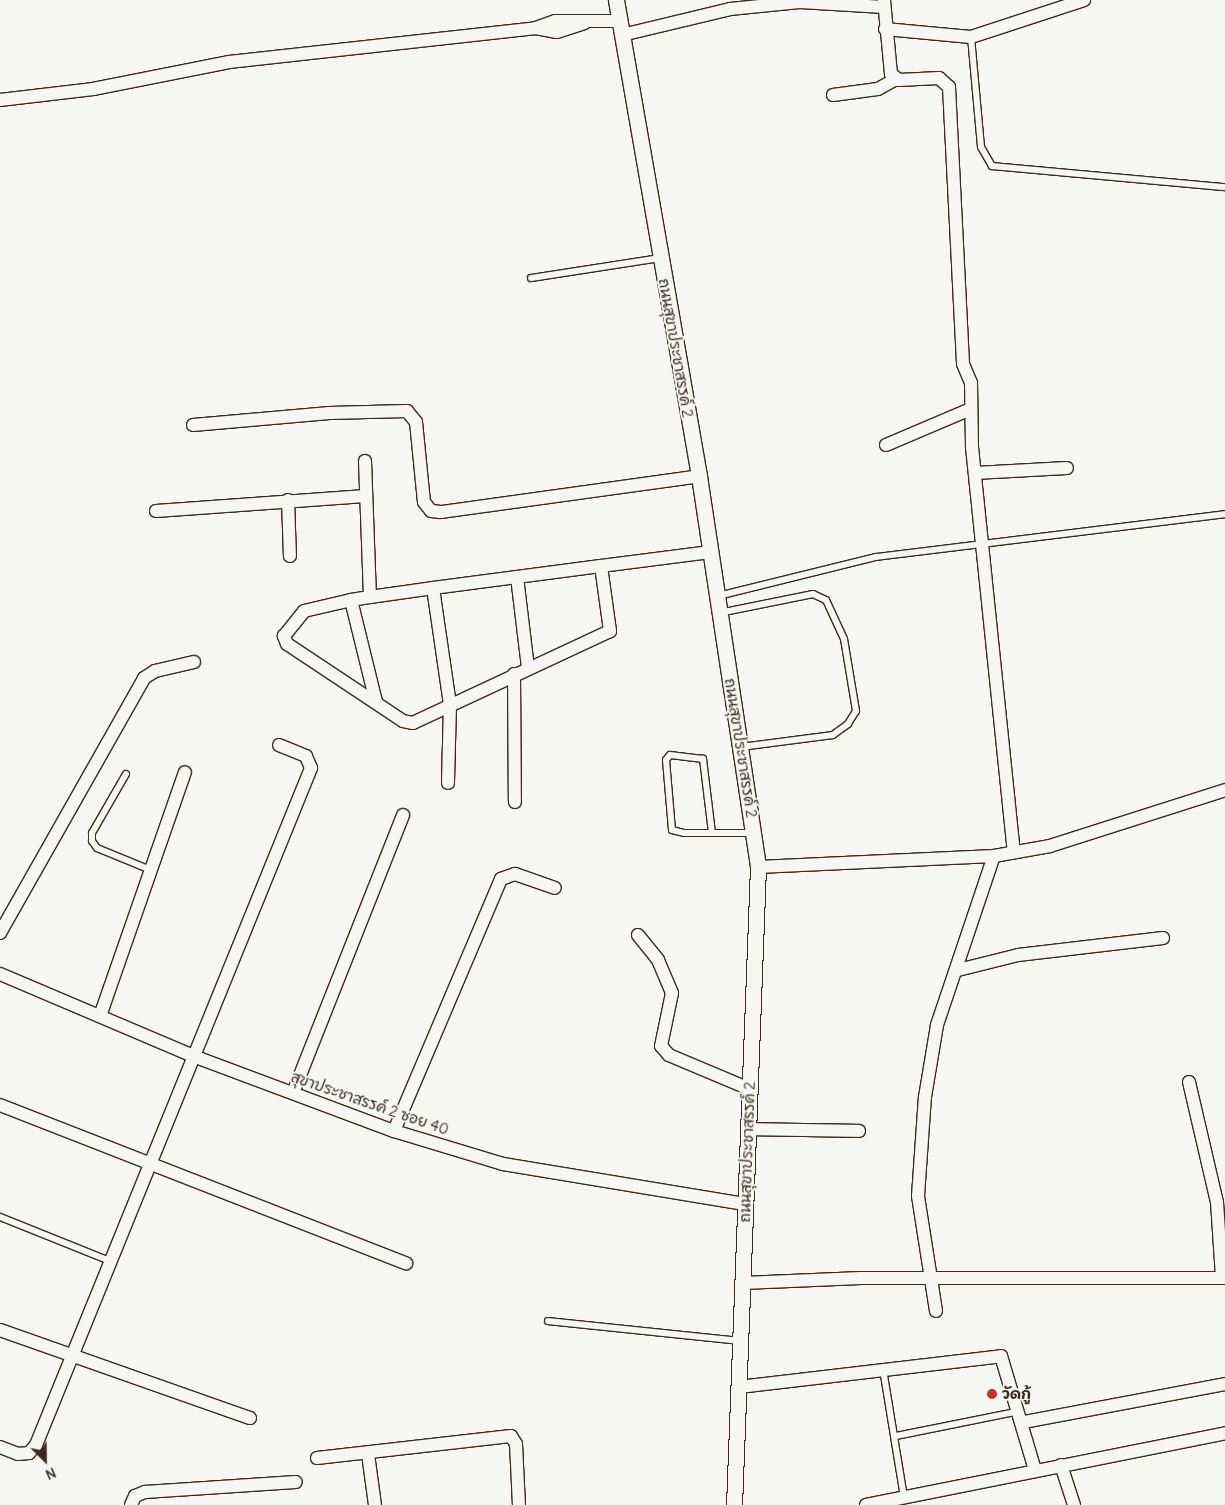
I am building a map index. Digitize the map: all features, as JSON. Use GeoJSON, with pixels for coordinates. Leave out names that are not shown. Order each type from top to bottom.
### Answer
{"type":"FeatureCollection","features":[{"type":"Feature","properties":{"kind":"street","name":"ถนนสุขาประชาสรรค์ 2"},"geometry":{"type":"LineString","coordinates":[[616,0],[698,476],[758,867],[734,1505]]}},
{"type":"Feature","properties":{"kind":"street"},"geometry":{"type":"LineString","coordinates":[[885,29],[971,37],[1084,0]]}},
{"type":"Feature","properties":{"kind":"street"},"geometry":{"type":"LineString","coordinates":[[0,100],[93,89],[228,62],[536,28],[557,32],[585,23],[621,28],[739,8],[800,2],[884,4],[889,67],[896,80]]}},
{"type":"Feature","properties":{"kind":"street"},"geometry":{"type":"LineString","coordinates":[[833,95],[878,89],[896,80],[940,78],[949,87],[963,364],[971,383],[975,473],[1014,852]]}},
{"type":"Feature","properties":{"kind":"street"},"geometry":{"type":"LineString","coordinates":[[886,445],[971,409]]}},
{"type":"Feature","properties":{"kind":"street"},"geometry":{"type":"LineString","coordinates":[[193,425],[329,412],[407,412],[416,422],[424,502],[431,511],[441,512],[698,476]]}},
{"type":"Feature","properties":{"kind":"street"},"geometry":{"type":"LineString","coordinates":[[365,461],[370,597]]}},
{"type":"Feature","properties":{"kind":"street"},"geometry":{"type":"LineString","coordinates":[[975,473],[1067,468]]}},
{"type":"Feature","properties":{"kind":"street"},"geometry":{"type":"LineString","coordinates":[[156,511],[288,500],[365,496]]}},
{"type":"Feature","properties":{"kind":"street"},"geometry":{"type":"LineString","coordinates":[[288,500],[290,556]]}},
{"type":"Feature","properties":{"kind":"street"},"geometry":{"type":"LineString","coordinates":[[600,566],[610,631],[412,722],[376,702],[287,644],[284,636],[304,611],[351,600],[433,588],[600,566],[710,552]]}},
{"type":"Feature","properties":{"kind":"street"},"geometry":{"type":"LineString","coordinates":[[517,577],[528,668]]}},
{"type":"Feature","properties":{"kind":"street"},"geometry":{"type":"LineString","coordinates":[[433,588],[450,705],[448,783]]}},
{"type":"Feature","properties":{"kind":"street"},"geometry":{"type":"LineString","coordinates":[[351,600],[376,702]]}},
{"type":"Feature","properties":{"kind":"street"},"geometry":{"type":"LineString","coordinates":[[0,932],[144,678],[155,671],[194,662]]}},
{"type":"Feature","properties":{"kind":"street"},"geometry":{"type":"LineString","coordinates":[[514,674],[515,802]]}},
{"type":"Feature","properties":{"kind":"street"},"geometry":{"type":"LineString","coordinates":[[0,1447],[18,1454],[30,1453],[36,1446],[311,768],[306,756],[279,746]]}},
{"type":"Feature","properties":{"kind":"street"},"geometry":{"type":"LineString","coordinates":[[100,1016],[185,772]]}},
{"type":"Feature","properties":{"kind":"street"},"geometry":{"type":"LineString","coordinates":[[758,867],[994,856],[1050,846],[1225,790]]}},
{"type":"Feature","properties":{"kind":"street"},"geometry":{"type":"LineString","coordinates":[[293,1093],[403,815]]}},
{"type":"Feature","properties":{"kind":"street"},"geometry":{"type":"LineString","coordinates":[[936,1311],[918,1196],[925,1096],[937,1025],[958,970],[994,856]]}},
{"type":"Feature","properties":{"kind":"street"},"geometry":{"type":"LineString","coordinates":[[394,1131],[501,879],[515,874],[555,888]]}},
{"type":"Feature","properties":{"kind":"street"},"geometry":{"type":"LineString","coordinates":[[638,935],[658,960],[672,993],[661,1046],[668,1055],[750,1089]]}},
{"type":"Feature","properties":{"kind":"street"},"geometry":{"type":"LineString","coordinates":[[958,970],[1018,955],[1163,938]]}},
{"type":"Feature","properties":{"kind":"street","name":"สุขาประชาสรรค์ 2 ซอย 40"},"geometry":{"type":"LineString","coordinates":[[0,974],[193,1056],[394,1131],[503,1164],[745,1204]]}},
{"type":"Feature","properties":{"kind":"street"},"geometry":{"type":"LineString","coordinates":[[743,1284],[931,1278],[1224,1278],[1217,1202],[1189,1082]]}},
{"type":"Feature","properties":{"kind":"street"},"geometry":{"type":"LineString","coordinates":[[0,1105],[150,1161],[406,1263]]}},
{"type":"Feature","properties":{"kind":"street"},"geometry":{"type":"LineString","coordinates":[[748,1129],[859,1131]]}},
{"type":"Feature","properties":{"kind":"street"},"geometry":{"type":"LineString","coordinates":[[0,1330],[250,1418]]}},
{"type":"Feature","properties":{"kind":"street"},"geometry":{"type":"LineString","coordinates":[[738,1387],[1001,1356],[1022,1417],[1035,1470]]}},
{"type":"Feature","properties":{"kind":"street"},"geometry":{"type":"LineString","coordinates":[[1022,1417],[1225,1384]]}},
{"type":"Feature","properties":{"kind":"street"},"geometry":{"type":"LineString","coordinates":[[866,1505],[1225,1433]]}},
{"type":"Feature","properties":{"kind":"street"},"geometry":{"type":"LineString","coordinates":[[317,1458],[368,1454],[511,1436],[516,1444],[519,1505]]}},
{"type":"Feature","properties":{"kind":"street"},"geometry":{"type":"LineString","coordinates":[[368,1454],[375,1505]]}},
{"type":"Feature","properties":{"kind":"street"},"geometry":{"type":"LineString","coordinates":[[1061,1465],[1074,1505]]}},
{"type":"Feature","properties":{"kind":"street"},"geometry":{"type":"LineString","coordinates":[[131,1505],[135,1496],[145,1492],[296,1482]]}},
{"type":"Feature","properties":{"kind":"lane"},"geometry":{"type":"LineString","coordinates":[[971,37],[981,147],[992,166],[1225,187]]}},
{"type":"Feature","properties":{"kind":"lane"},"geometry":{"type":"LineString","coordinates":[[531,278],[660,258]]}},
{"type":"Feature","properties":{"kind":"lane"},"geometry":{"type":"LineString","coordinates":[[717,596],[876,557],[984,547],[1225,514]]}},
{"type":"Feature","properties":{"kind":"lane"},"geometry":{"type":"LineString","coordinates":[[720,613],[813,594],[826,600],[844,639],[856,711],[848,724],[833,734],[741,747]]}},
{"type":"Feature","properties":{"kind":"lane"},"geometry":{"type":"LineString","coordinates":[[712,833],[703,759],[670,755],[666,760],[669,825],[678,832],[712,833],[754,833]]}},
{"type":"Feature","properties":{"kind":"lane"},"geometry":{"type":"LineString","coordinates":[[126,774],[92,833],[92,841],[97,848],[151,870]]}},
{"type":"Feature","properties":{"kind":"lane"},"geometry":{"type":"LineString","coordinates":[[0,1217],[110,1261]]}},
{"type":"Feature","properties":{"kind":"lane"},"geometry":{"type":"LineString","coordinates":[[548,1320],[741,1341]]}},
{"type":"Feature","properties":{"kind":"lane"},"geometry":{"type":"LineString","coordinates":[[884,1369],[896,1436],[904,1497]]}},
{"type":"Feature","properties":{"kind":"lane"},"geometry":{"type":"LineString","coordinates":[[896,1436],[1022,1417]]}},
{"type":"Feature","properties":{"kind":"place","name":"วัดกู้"},"geometry":{"type":"Point","coordinates":[992,1394]}}]}
